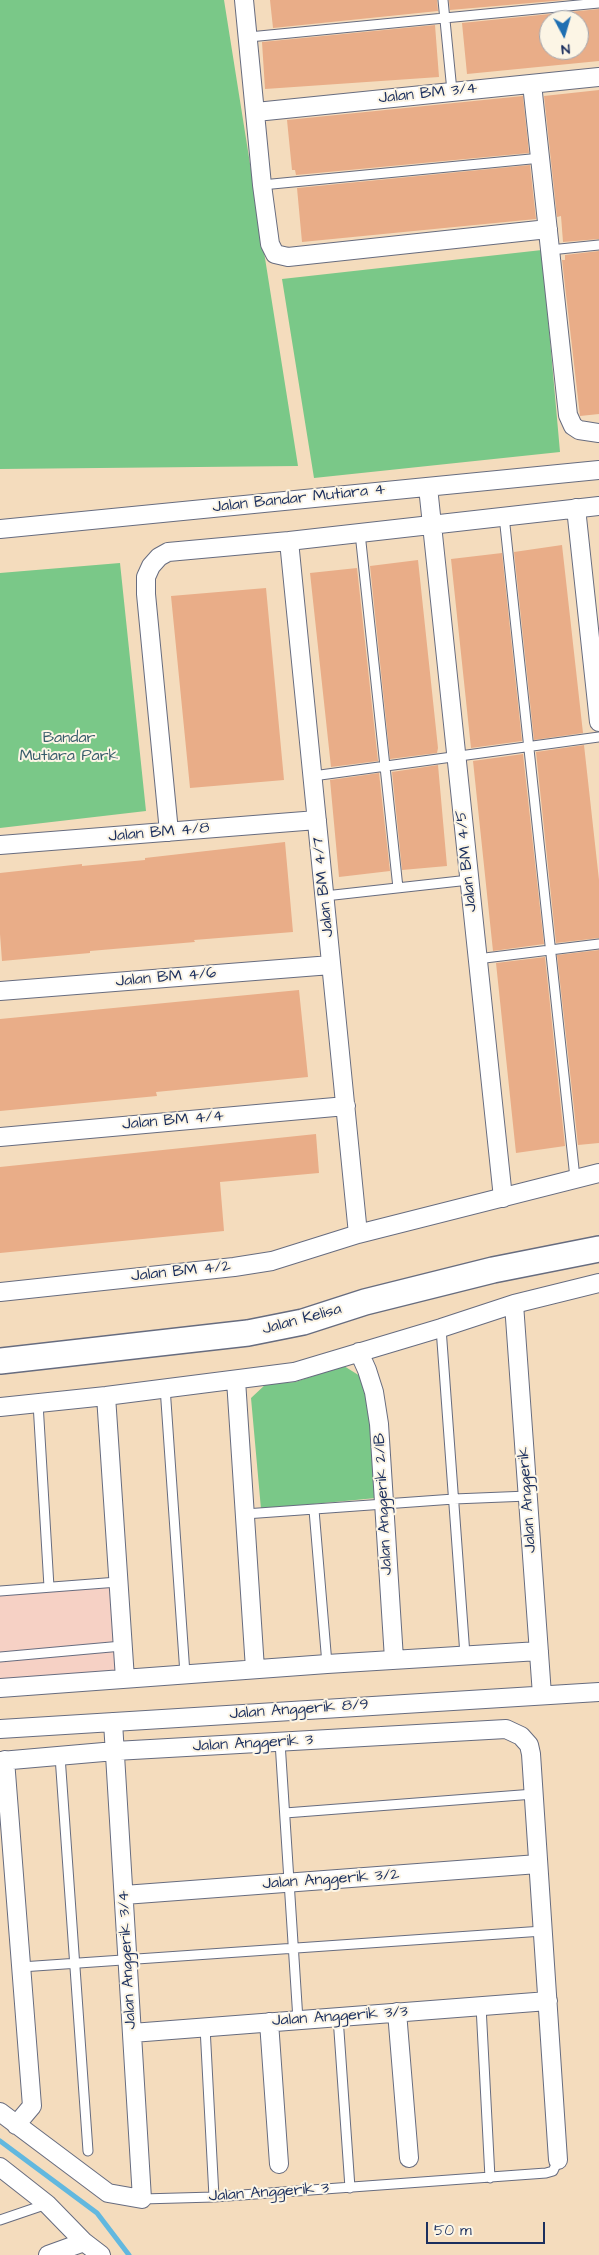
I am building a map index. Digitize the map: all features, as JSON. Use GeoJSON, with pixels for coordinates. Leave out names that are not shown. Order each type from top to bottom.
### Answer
{"type":"FeatureCollection","features":[{"type":"Feature","properties":{"kind":"main road","name":"Jalan Kelisa"},"geometry":{"type":"LineString","coordinates":[[0,1361],[248,1333],[303,1322],[365,1302],[493,1270],[599,1249]]}},
{"type":"Feature","properties":{"kind":"street"},"geometry":{"type":"LineString","coordinates":[[244,0],[262,185],[270,244],[275,254],[288,257],[548,229]]}},
{"type":"Feature","properties":{"kind":"street","name":"Jalan BM 3/4"},"geometry":{"type":"LineString","coordinates":[[256,112],[599,77]]}},
{"type":"Feature","properties":{"kind":"street"},"geometry":{"type":"LineString","coordinates":[[532,84],[568,415],[573,426],[579,430],[599,433]]}},
{"type":"Feature","properties":{"kind":"street","name":"Jalan Bandar Mutiara 4"},"geometry":{"type":"LineString","coordinates":[[0,529],[599,470]]}},
{"type":"Feature","properties":{"kind":"street","name":"Jalan BM 4/5"},"geometry":{"type":"LineString","coordinates":[[428,487],[503,1198]]}},
{"type":"Feature","properties":{"kind":"street"},"geometry":{"type":"LineString","coordinates":[[169,832],[146,594],[146,577],[151,566],[159,557],[168,552],[289,541],[599,506]]}},
{"type":"Feature","properties":{"kind":"street"},"geometry":{"type":"LineString","coordinates":[[576,508],[599,722]]}},
{"type":"Feature","properties":{"kind":"street","name":"Jalan BM 4/7"},"geometry":{"type":"LineString","coordinates":[[289,541],[358,1234]]}},
{"type":"Feature","properties":{"kind":"street","name":"Jalan BM 4/8"},"geometry":{"type":"LineString","coordinates":[[0,845],[317,820]]}},
{"type":"Feature","properties":{"kind":"street","name":"Jalan BM 4/6"},"geometry":{"type":"LineString","coordinates":[[0,991],[332,965]]}},
{"type":"Feature","properties":{"kind":"street","name":"Jalan BM 4/4"},"geometry":{"type":"LineString","coordinates":[[0,1137],[346,1106]]}},
{"type":"Feature","properties":{"kind":"street","name":"Jalan BM 4/2"},"geometry":{"type":"LineString","coordinates":[[0,1292],[224,1268],[272,1261],[358,1234],[599,1173]]}},
{"type":"Feature","properties":{"kind":"street"},"geometry":{"type":"LineString","coordinates":[[0,1406],[106,1396],[294,1372],[514,1304],[599,1282]]}},
{"type":"Feature","properties":{"kind":"street","name":"Jalan Anggerik"},"geometry":{"type":"LineString","coordinates":[[514,1304],[542,1695]]}},
{"type":"Feature","properties":{"kind":"street","name":"Jalan Anggerik 2/1B"},"geometry":{"type":"LineString","coordinates":[[359,1352],[368,1370],[379,1424],[394,1659]]}},
{"type":"Feature","properties":{"kind":"street"},"geometry":{"type":"LineString","coordinates":[[236,1380],[255,1669]]}},
{"type":"Feature","properties":{"kind":"street"},"geometry":{"type":"LineString","coordinates":[[106,1396],[125,1678]]}},
{"type":"Feature","properties":{"kind":"street"},"geometry":{"type":"LineString","coordinates":[[0,1688],[394,1659],[539,1651]]}},
{"type":"Feature","properties":{"kind":"street","name":"Jalan Anggerik 8/9"},"geometry":{"type":"LineString","coordinates":[[0,1729],[599,1692]]}},
{"type":"Feature","properties":{"kind":"street","name":"Jalan Anggerik 3/4"},"geometry":{"type":"LineString","coordinates":[[114,1722],[142,2199]]}},
{"type":"Feature","properties":{"kind":"street","name":"Jalan Anggerik 3"},"geometry":{"type":"LineString","coordinates":[[3,1760],[115,1751],[506,1729],[521,1736],[529,1744],[534,1794]]}},
{"type":"Feature","properties":{"kind":"street"},"geometry":{"type":"LineString","coordinates":[[3,1760],[6,1857],[21,1967],[32,2106],[16,2125]]}},
{"type":"Feature","properties":{"kind":"street"},"geometry":{"type":"LineString","coordinates":[[534,1794],[558,2160]]}},
{"type":"Feature","properties":{"kind":"street","name":"Jalan Anggerik 3/2"},"geometry":{"type":"LineString","coordinates":[[124,1895],[538,1864]]}},
{"type":"Feature","properties":{"kind":"street","name":"Jalan Anggerik 3/3"},"geometry":{"type":"LineString","coordinates":[[132,2033],[548,2001]]}},
{"type":"Feature","properties":{"kind":"street"},"geometry":{"type":"LineString","coordinates":[[397,2012],[409,2158]]}},
{"type":"Feature","properties":{"kind":"street"},"geometry":{"type":"LineString","coordinates":[[269,2022],[279,2164]]}},
{"type":"Feature","properties":{"kind":"street","name":"Jalan Anggerik 3"},"geometry":{"type":"LineString","coordinates":[[0,2112],[108,2193],[142,2199]]}},
{"type":"Feature","properties":{"kind":"street"},"geometry":{"type":"LineString","coordinates":[[0,2168],[47,2204],[84,2242],[101,2255]]}},
{"type":"Feature","properties":{"kind":"street"},"geometry":{"type":"LineString","coordinates":[[48,2255],[84,2242]]}},
{"type":"Feature","properties":{"kind":"lane"},"geometry":{"type":"LineString","coordinates":[[443,0],[452,91]]}},
{"type":"Feature","properties":{"kind":"lane"},"geometry":{"type":"LineString","coordinates":[[249,37],[599,3]]}},
{"type":"Feature","properties":{"kind":"lane"},"geometry":{"type":"LineString","coordinates":[[262,185],[541,158]]}},
{"type":"Feature","properties":{"kind":"lane"},"geometry":{"type":"LineString","coordinates":[[550,250],[599,244]]}},
{"type":"Feature","properties":{"kind":"lane"},"geometry":{"type":"LineString","coordinates":[[504,516],[575,1178]]}},
{"type":"Feature","properties":{"kind":"lane"},"geometry":{"type":"LineString","coordinates":[[360,533],[398,888]]}},
{"type":"Feature","properties":{"kind":"lane"},"geometry":{"type":"LineString","coordinates":[[313,776],[599,737]]}},
{"type":"Feature","properties":{"kind":"lane"},"geometry":{"type":"LineString","coordinates":[[325,896],[469,880]]}},
{"type":"Feature","properties":{"kind":"lane"},"geometry":{"type":"LineString","coordinates":[[477,959],[599,944]]}},
{"type":"Feature","properties":{"kind":"lane"},"geometry":{"type":"LineString","coordinates":[[441,1328],[465,1655]]}},
{"type":"Feature","properties":{"kind":"lane"},"geometry":{"type":"LineString","coordinates":[[165,1387],[186,1674]]}},
{"type":"Feature","properties":{"kind":"lane"},"geometry":{"type":"LineString","coordinates":[[38,1403],[49,1587]]}},
{"type":"Feature","properties":{"kind":"lane"},"geometry":{"type":"LineString","coordinates":[[245,1514],[454,1499],[528,1496]]}},
{"type":"Feature","properties":{"kind":"lane"},"geometry":{"type":"LineString","coordinates":[[314,1510],[327,1664]]}},
{"type":"Feature","properties":{"kind":"lane"},"geometry":{"type":"LineString","coordinates":[[0,1591],[118,1582]]}},
{"type":"Feature","properties":{"kind":"lane"},"geometry":{"type":"LineString","coordinates":[[0,1657],[122,1646]]}},
{"type":"Feature","properties":{"kind":"lane"},"geometry":{"type":"LineString","coordinates":[[280,1742],[298,2020]]}},
{"type":"Feature","properties":{"kind":"lane"},"geometry":{"type":"LineString","coordinates":[[60,1756],[88,2151]]}},
{"type":"Feature","properties":{"kind":"lane"},"geometry":{"type":"LineString","coordinates":[[285,1813],[534,1794]]}},
{"type":"Feature","properties":{"kind":"lane"},"geometry":{"type":"LineString","coordinates":[[21,1967],[543,1930]]}},
{"type":"Feature","properties":{"kind":"lane"},"geometry":{"type":"LineString","coordinates":[[481,2006],[490,2178]]}},
{"type":"Feature","properties":{"kind":"lane"},"geometry":{"type":"LineString","coordinates":[[338,2017],[350,2188]]}},
{"type":"Feature","properties":{"kind":"lane"},"geometry":{"type":"LineString","coordinates":[[205,2027],[214,2197]]}},
{"type":"Feature","properties":{"kind":"lane","name":"Jalan Anggerik 3"},"geometry":{"type":"LineString","coordinates":[[142,2199],[214,2197],[546,2173],[553,2171],[558,2160]]}},
{"type":"Feature","properties":{"kind":"lane"},"geometry":{"type":"LineString","coordinates":[[0,2220],[47,2204]]}},
{"type":"Feature","properties":{"kind":"shaded area"},"geometry":{"type":"Polygon","coordinates":[[[112,1578],[121,1687],[0,1697],[0,1587],[112,1578]]]}},
{"type":"Feature","properties":{"kind":"green space"},"geometry":{"type":"Polygon","coordinates":[[[0,0],[224,0],[298,466],[0,469],[0,0]]]}},
{"type":"Feature","properties":{"kind":"green space"},"geometry":{"type":"Polygon","coordinates":[[[542,250],[560,452],[314,478],[282,279],[542,250]]]}},
{"type":"Feature","properties":{"kind":"green space","name":"Bandar Mutiara Park"},"geometry":{"type":"Polygon","coordinates":[[[120,563],[146,811],[0,828],[0,573],[120,563]]]}},
{"type":"Feature","properties":{"kind":"green space"},"geometry":{"type":"Polygon","coordinates":[[[344,1366],[360,1376],[365,1384],[372,1420],[376,1498],[261,1509],[251,1398],[266,1384],[295,1382],[344,1366]]]}},
{"type":"Feature","properties":{"kind":"building"},"geometry":{"type":"Polygon","coordinates":[[[270,0],[437,0],[438,11],[273,28],[270,0]]]}},
{"type":"Feature","properties":{"kind":"building"},"geometry":{"type":"Polygon","coordinates":[[[449,0],[565,0],[450,10],[449,0]]]}},
{"type":"Feature","properties":{"kind":"building"},"geometry":{"type":"Polygon","coordinates":[[[599,9],[599,61],[467,74],[462,23],[539,15],[539,60],[589,60],[589,10],[599,9]]]}},
{"type":"Feature","properties":{"kind":"building"},"geometry":{"type":"Polygon","coordinates":[[[435,25],[439,77],[265,89],[262,42],[435,25]]]}},
{"type":"Feature","properties":{"kind":"building"},"geometry":{"type":"Polygon","coordinates":[[[599,90],[599,239],[563,242],[561,216],[557,217],[544,96],[599,90]]]}},
{"type":"Feature","properties":{"kind":"building"},"geometry":{"type":"Polygon","coordinates":[[[523,96],[529,153],[296,175],[295,170],[292,170],[287,120],[523,96]]]}},
{"type":"Feature","properties":{"kind":"building"},"geometry":{"type":"Polygon","coordinates":[[[530,165],[536,219],[302,242],[297,188],[530,165]]]}},
{"type":"Feature","properties":{"kind":"building"},"geometry":{"type":"Polygon","coordinates":[[[599,251],[599,414],[580,416],[562,260],[565,260],[565,255],[599,251]]]}},
{"type":"Feature","properties":{"kind":"building"},"geometry":{"type":"Polygon","coordinates":[[[562,545],[583,733],[534,740],[514,552],[562,545]]]}},
{"type":"Feature","properties":{"kind":"building"},"geometry":{"type":"Polygon","coordinates":[[[502,553],[522,741],[471,748],[451,559],[502,553]]]}},
{"type":"Feature","properties":{"kind":"building"},"geometry":{"type":"Polygon","coordinates":[[[418,560],[438,748],[437,753],[390,759],[370,566],[418,560]]]}},
{"type":"Feature","properties":{"kind":"building"},"geometry":{"type":"Polygon","coordinates":[[[357,568],[378,761],[331,767],[310,573],[357,568]]]}},
{"type":"Feature","properties":{"kind":"building"},"geometry":{"type":"Polygon","coordinates":[[[266,588],[284,780],[190,788],[171,596],[266,588]]]}},
{"type":"Feature","properties":{"kind":"building"},"geometry":{"type":"Polygon","coordinates":[[[584,745],[599,880],[599,938],[556,943],[536,752],[584,745]]]}},
{"type":"Feature","properties":{"kind":"building"},"geometry":{"type":"Polygon","coordinates":[[[523,754],[544,944],[493,951],[473,761],[523,754]]]}},
{"type":"Feature","properties":{"kind":"building"},"geometry":{"type":"Polygon","coordinates":[[[438,765],[447,866],[402,870],[392,772],[438,765]]]}},
{"type":"Feature","properties":{"kind":"building"},"geometry":{"type":"Polygon","coordinates":[[[379,773],[390,871],[339,877],[330,780],[379,773]]]}},
{"type":"Feature","properties":{"kind":"building"},"geometry":{"type":"Polygon","coordinates":[[[285,842],[293,932],[194,940],[195,942],[2,961],[0,873],[82,864],[82,866],[145,860],[145,858],[285,842]]]}},
{"type":"Feature","properties":{"kind":"building"},"geometry":{"type":"Polygon","coordinates":[[[599,950],[599,1143],[578,1145],[557,955],[599,950]]]}},
{"type":"Feature","properties":{"kind":"building"},"geometry":{"type":"Polygon","coordinates":[[[545,957],[565,1146],[516,1153],[496,963],[545,957]]]}},
{"type":"Feature","properties":{"kind":"building"},"geometry":{"type":"Polygon","coordinates":[[[299,990],[308,1077],[156,1092],[157,1096],[0,1111],[0,1019],[299,990]]]}},
{"type":"Feature","properties":{"kind":"building"},"geometry":{"type":"Polygon","coordinates":[[[316,1134],[319,1173],[220,1182],[224,1231],[0,1253],[0,1167],[316,1134]]]}},
{"type":"Feature","properties":{"kind":"waterway"},"geometry":{"type":"LineString","coordinates":[[0,2141],[97,2213],[129,2255]]}}]}
